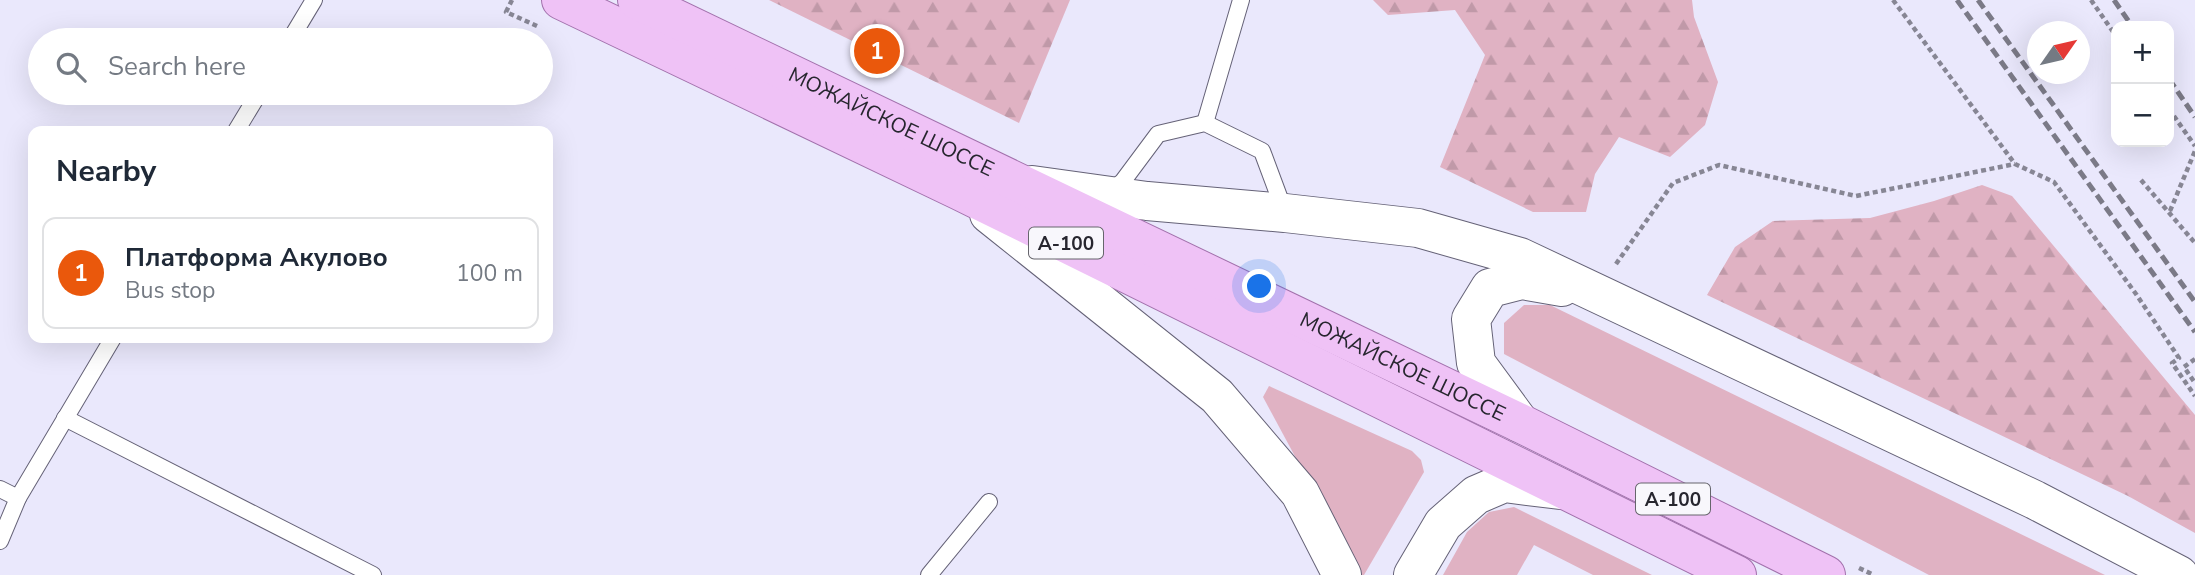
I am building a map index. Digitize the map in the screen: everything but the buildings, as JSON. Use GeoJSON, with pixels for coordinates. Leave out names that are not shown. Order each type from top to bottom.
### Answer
{"type":"FeatureCollection","features":[{"type":"Feature","properties":{"kind":"main road","name":"МОЖАЙСКОЕ ШОССЕ"},"geometry":{"type":"LineString","coordinates":[[637,0],[1520,423],[1838,569]]}},
{"type":"Feature","properties":{"kind":"main road","name":"МОЖАЙСКОЕ ШОССЕ"},"geometry":{"type":"LineString","coordinates":[[552,15],[960,191],[1737,575]]}},
{"type":"Feature","properties":{"kind":"street"},"geometry":{"type":"LineString","coordinates":[[1016,183],[1105,196],[1418,228],[1520,257],[2024,495],[2179,575]]}},
{"type":"Feature","properties":{"kind":"street"},"geometry":{"type":"LineString","coordinates":[[960,191],[1217,396],[1300,493],[1342,575]]}},
{"type":"Feature","properties":{"kind":"street"},"geometry":{"type":"LineString","coordinates":[[1520,423],[1476,363],[1471,319],[1490,288],[1522,280],[1595,292]]}},
{"type":"Feature","properties":{"kind":"street"},"geometry":{"type":"LineString","coordinates":[[1413,575],[1443,524],[1476,495],[1504,483],[1569,491]]}},
{"type":"Feature","properties":{"kind":"lane"},"geometry":{"type":"LineString","coordinates":[[297,28],[314,0]]}},
{"type":"Feature","properties":{"kind":"lane"},"geometry":{"type":"LineString","coordinates":[[1205,123],[1241,0]]}},
{"type":"Feature","properties":{"kind":"lane"},"geometry":{"type":"LineString","coordinates":[[239,126],[252,105]]}},
{"type":"Feature","properties":{"kind":"lane"},"geometry":{"type":"LineString","coordinates":[[1105,196],[1123,181],[1158,134],[1205,123],[1262,151],[1284,213]]}},
{"type":"Feature","properties":{"kind":"lane"},"geometry":{"type":"LineString","coordinates":[[0,541],[18,498],[110,343]]}},
{"type":"Feature","properties":{"kind":"lane"},"geometry":{"type":"LineString","coordinates":[[65,418],[373,575]]}},
{"type":"Feature","properties":{"kind":"lane"},"geometry":{"type":"LineString","coordinates":[[0,489],[18,498]]}},
{"type":"Feature","properties":{"kind":"lane"},"geometry":{"type":"LineString","coordinates":[[929,575],[989,502]]}},
{"type":"Feature","properties":{"kind":"path"},"geometry":{"type":"LineString","coordinates":[[512,0],[506,12],[552,15]]}},
{"type":"Feature","properties":{"kind":"path"},"geometry":{"type":"LineString","coordinates":[[1893,0],[2015,164],[2054,182],[2179,358],[2172,363],[2195,396]]}},
{"type":"Feature","properties":{"kind":"path"},"geometry":{"type":"LineString","coordinates":[[2091,0],[2111,29]]}},
{"type":"Feature","properties":{"kind":"path"},"geometry":{"type":"LineString","coordinates":[[2169,211],[2195,149],[2174,117]]}},
{"type":"Feature","properties":{"kind":"path"},"geometry":{"type":"LineString","coordinates":[[1595,292],[1673,183],[1719,165],[1856,196],[2015,164]]}},
{"type":"Feature","properties":{"kind":"path"},"geometry":{"type":"LineString","coordinates":[[2141,180],[2195,243]]}},
{"type":"Feature","properties":{"kind":"path"},"geometry":{"type":"LineString","coordinates":[[2195,359],[2184,367],[2195,383]]}},
{"type":"Feature","properties":{"kind":"path"},"geometry":{"type":"LineString","coordinates":[[1838,569],[1874,575]]}},
{"type":"Feature","properties":{"kind":"green space"},"geometry":{"type":"Polygon","coordinates":[[[769,0],[1070,0],[1019,123],[769,0]]]}},
{"type":"Feature","properties":{"kind":"green space"},"geometry":{"type":"Polygon","coordinates":[[[1373,0],[1692,0],[1694,17],[1718,82],[1705,125],[1670,157],[1619,137],[1595,174],[1586,212],[1533,212],[1440,167],[1485,55],[1455,10],[1388,15],[1373,0]]]}},
{"type":"Feature","properties":{"kind":"green space"},"geometry":{"type":"Polygon","coordinates":[[[1982,185],[2012,196],[2195,415],[2195,533],[2128,496],[1707,295],[1735,247],[1773,221],[1870,218],[1982,185]]]}},
{"type":"Feature","properties":{"kind":"green space"},"geometry":{"type":"Polygon","coordinates":[[[1524,305],[1550,305],[2105,575],[1929,575],[1504,354],[1504,323],[1524,305]]]}},
{"type":"Feature","properties":{"kind":"green space"},"geometry":{"type":"Polygon","coordinates":[[[1269,386],[1412,451],[1421,460],[1424,472],[1364,575],[1359,575],[1263,397],[1269,386]]]}},
{"type":"Feature","properties":{"kind":"green space"},"geometry":{"type":"Polygon","coordinates":[[[1514,507],[1652,575],[1593,575],[1534,545],[1517,575],[1443,575],[1467,532],[1489,512],[1514,507]]]}},
{"type":"Feature","properties":{"kind":"railway"},"geometry":{"type":"LineString","coordinates":[[1957,0],[2195,332]]}},
{"type":"Feature","properties":{"kind":"railway"},"geometry":{"type":"LineString","coordinates":[[1978,0],[2195,302]]}},
{"type":"Feature","properties":{"kind":"railway"},"geometry":{"type":"LineString","coordinates":[[2114,0],[2129,21]]}},
{"type":"Feature","properties":{"kind":"railway"},"geometry":{"type":"LineString","coordinates":[[2172,84],[2195,117]]}},
{"type":"Feature","properties":{"kind":"place","name":"Платформа Акулово"},"geometry":{"type":"Point","coordinates":[877,51]}}]}
